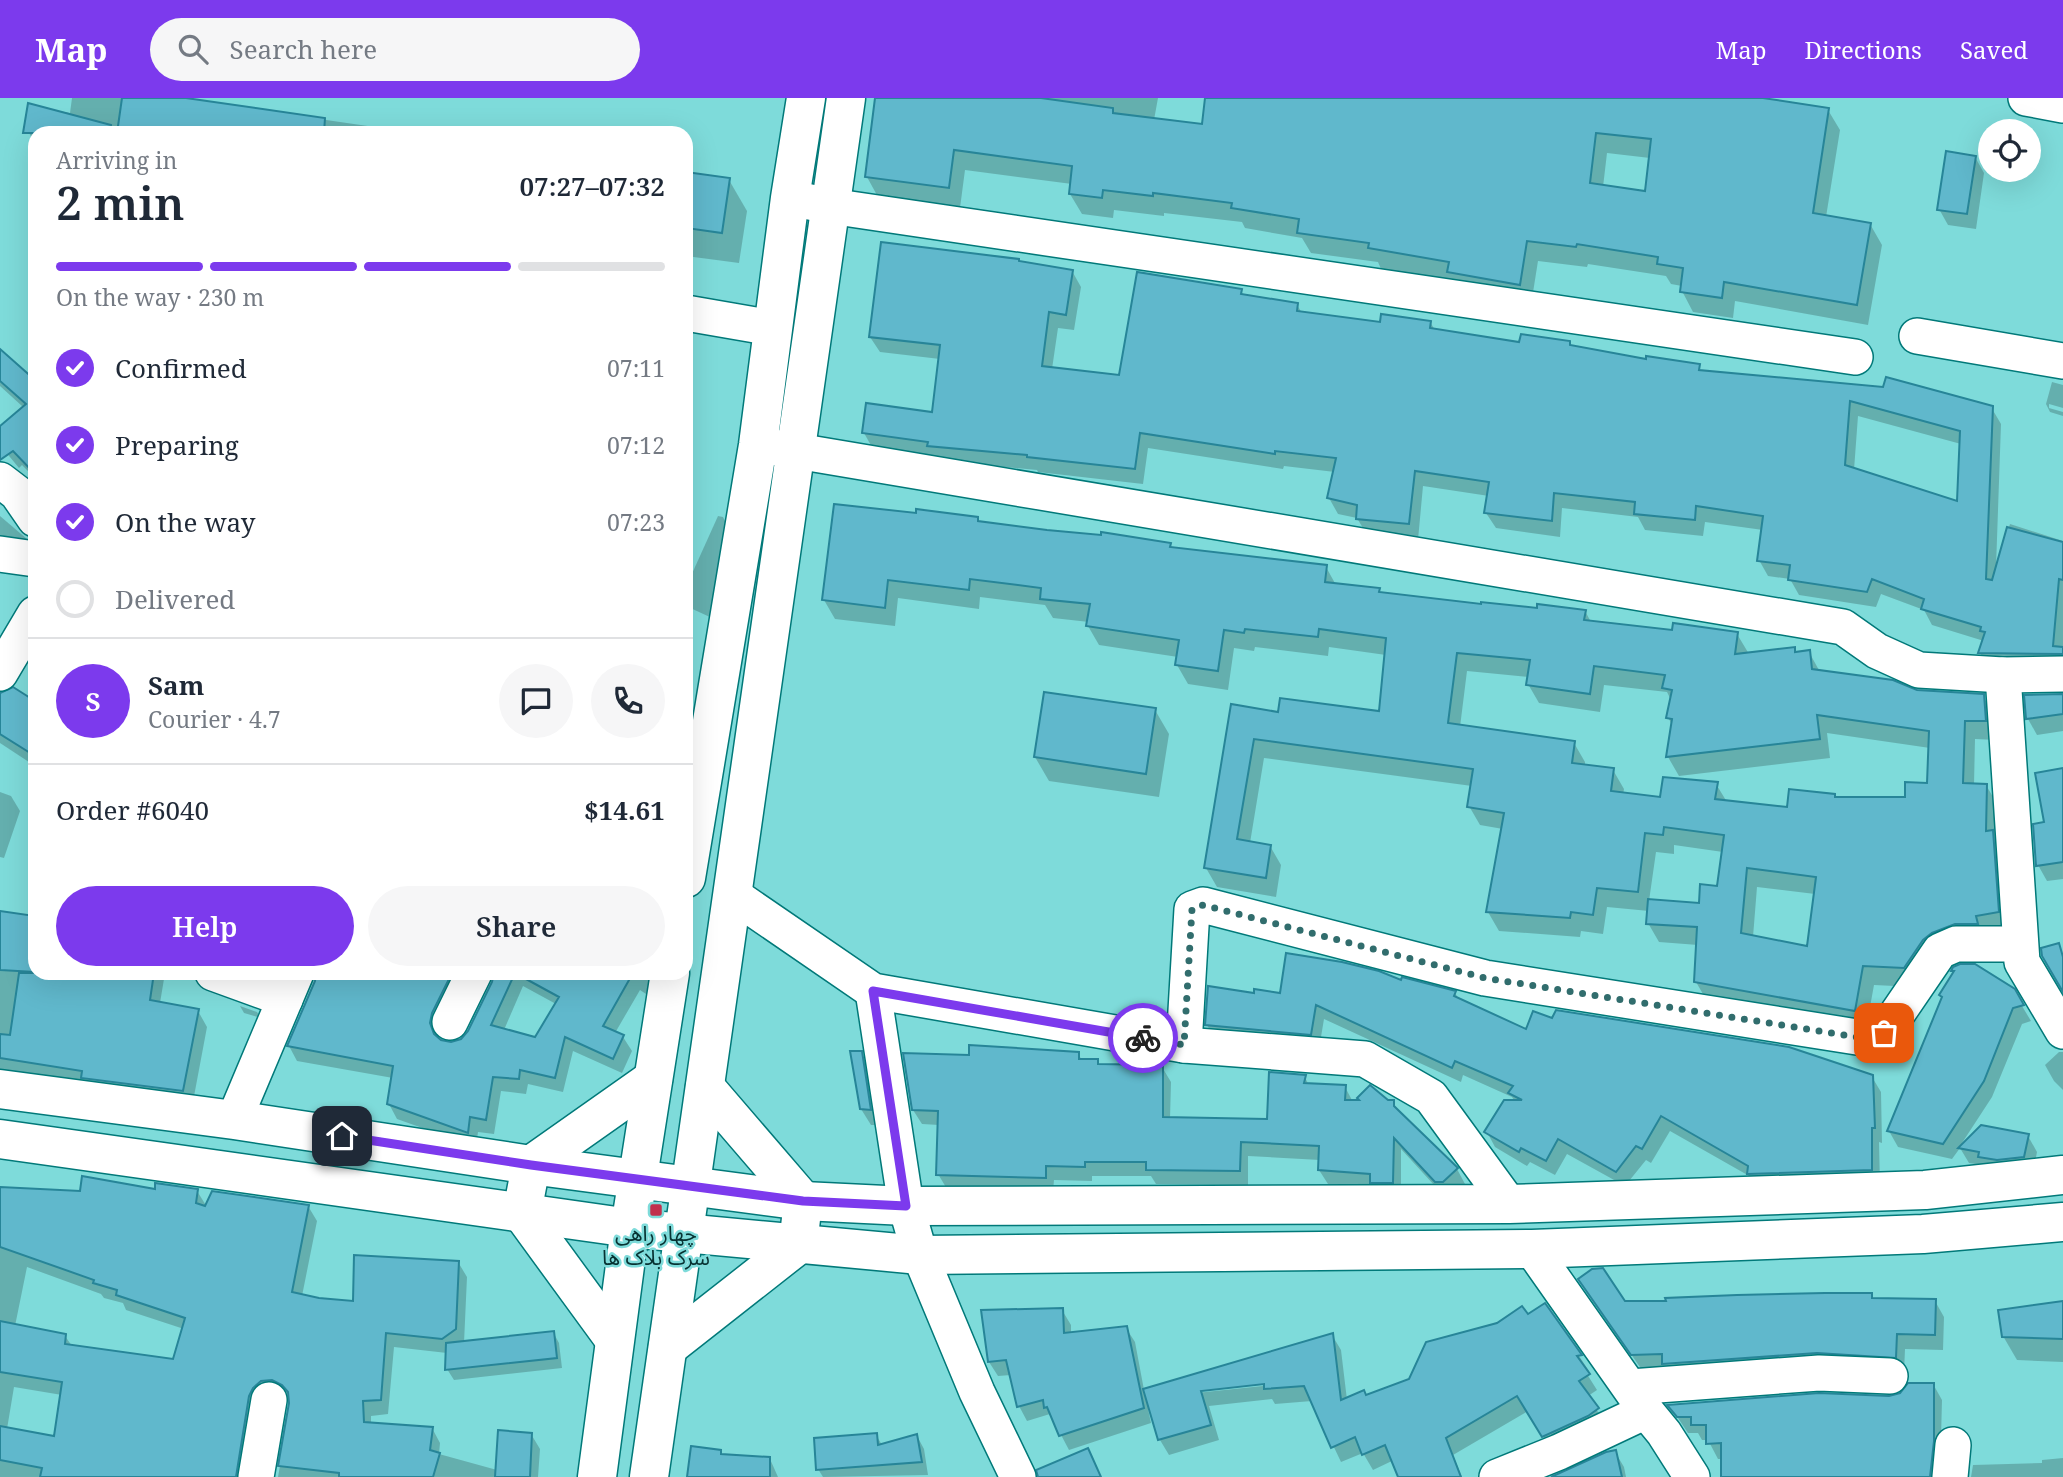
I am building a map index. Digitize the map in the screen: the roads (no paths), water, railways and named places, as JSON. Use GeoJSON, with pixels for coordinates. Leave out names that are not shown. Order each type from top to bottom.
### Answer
{"type":"FeatureCollection","features":[{"type":"Feature","properties":{"kind":"street"},"geometry":{"type":"LineString","coordinates":[[649,1477],[733,895],[776,447],[773,328],[806,98]]}},
{"type":"Feature","properties":{"kind":"street"},"geometry":{"type":"LineString","coordinates":[[693,844],[776,447],[830,206],[846,98]]}},
{"type":"Feature","properties":{"kind":"street"},"geometry":{"type":"LineString","coordinates":[[2026,98],[2063,105]]}},
{"type":"Feature","properties":{"kind":"street"},"geometry":{"type":"LineString","coordinates":[[790,198],[1855,357]]}},
{"type":"Feature","properties":{"kind":"street"},"geometry":{"type":"LineString","coordinates":[[693,314],[773,328]]}},
{"type":"Feature","properties":{"kind":"street"},"geometry":{"type":"LineString","coordinates":[[1917,336],[2063,361]]}},
{"type":"Feature","properties":{"kind":"street"},"geometry":{"type":"LineString","coordinates":[[776,447],[1843,627],[1877,651],[1919,670],[2003,675],[2063,674]]}},
{"type":"Feature","properties":{"kind":"street"},"geometry":{"type":"LineString","coordinates":[[0,480],[17,493],[28,509]]}},
{"type":"Feature","properties":{"kind":"street"},"geometry":{"type":"LineString","coordinates":[[0,554],[28,558]]}},
{"type":"Feature","properties":{"kind":"street"},"geometry":{"type":"LineString","coordinates":[[0,673],[28,626]]}},
{"type":"Feature","properties":{"kind":"street"},"geometry":{"type":"LineString","coordinates":[[2003,675],[2022,962],[2063,1031]]}},
{"type":"Feature","properties":{"kind":"street"},"geometry":{"type":"LineString","coordinates":[[733,895],[873,991],[1184,1045],[1365,1059],[1431,1097],[1509,1205]]}},
{"type":"Feature","properties":{"kind":"street"},"geometry":{"type":"LineString","coordinates":[[1184,1045],[1192,909],[1203,905],[1485,978],[1857,1037],[1884,1033],[1940,951],[1948,946],[2019,944]]}},
{"type":"Feature","properties":{"kind":"street"},"geometry":{"type":"LineString","coordinates":[[234,1120],[290,986],[254,980]]}},
{"type":"Feature","properties":{"kind":"street"},"geometry":{"type":"LineString","coordinates":[[450,1022],[471,980]]}},
{"type":"Feature","properties":{"kind":"street"},"geometry":{"type":"LineString","coordinates":[[597,1477],[637,1178],[669,980]]}},
{"type":"Feature","properties":{"kind":"street"},"geometry":{"type":"LineString","coordinates":[[873,991],[906,1206],[920,1255],[977,1392],[1018,1477]]}},
{"type":"Feature","properties":{"kind":"street"},"geometry":{"type":"LineString","coordinates":[[614,1339],[523,1213],[531,1165],[653,1080]]}},
{"type":"Feature","properties":{"kind":"street"},"geometry":{"type":"LineString","coordinates":[[668,1347],[798,1245],[803,1201],[705,1087]]}},
{"type":"Feature","properties":{"kind":"street"},"geometry":{"type":"LineString","coordinates":[[0,1089],[803,1201],[906,1206],[1509,1205],[1925,1190],[2063,1175]]}},
{"type":"Feature","properties":{"kind":"street"},"geometry":{"type":"LineString","coordinates":[[0,1139],[630,1228],[920,1255],[1532,1249],[1923,1234],[2063,1222]]}},
{"type":"Feature","properties":{"kind":"street"},"geometry":{"type":"LineString","coordinates":[[1532,1249],[1664,1433],[1692,1477]]}},
{"type":"Feature","properties":{"kind":"street"},"geometry":{"type":"LineString","coordinates":[[1497,1477],[1559,1452],[1639,1399],[1819,1373],[1890,1376]]}},
{"type":"Feature","properties":{"kind":"street"},"geometry":{"type":"LineString","coordinates":[[256,1477],[269,1400]]}},
{"type":"Feature","properties":{"kind":"place","name":"چهار راهی سرک بلاک ها"},"geometry":{"type":"Point","coordinates":[656,1210]}}]}
